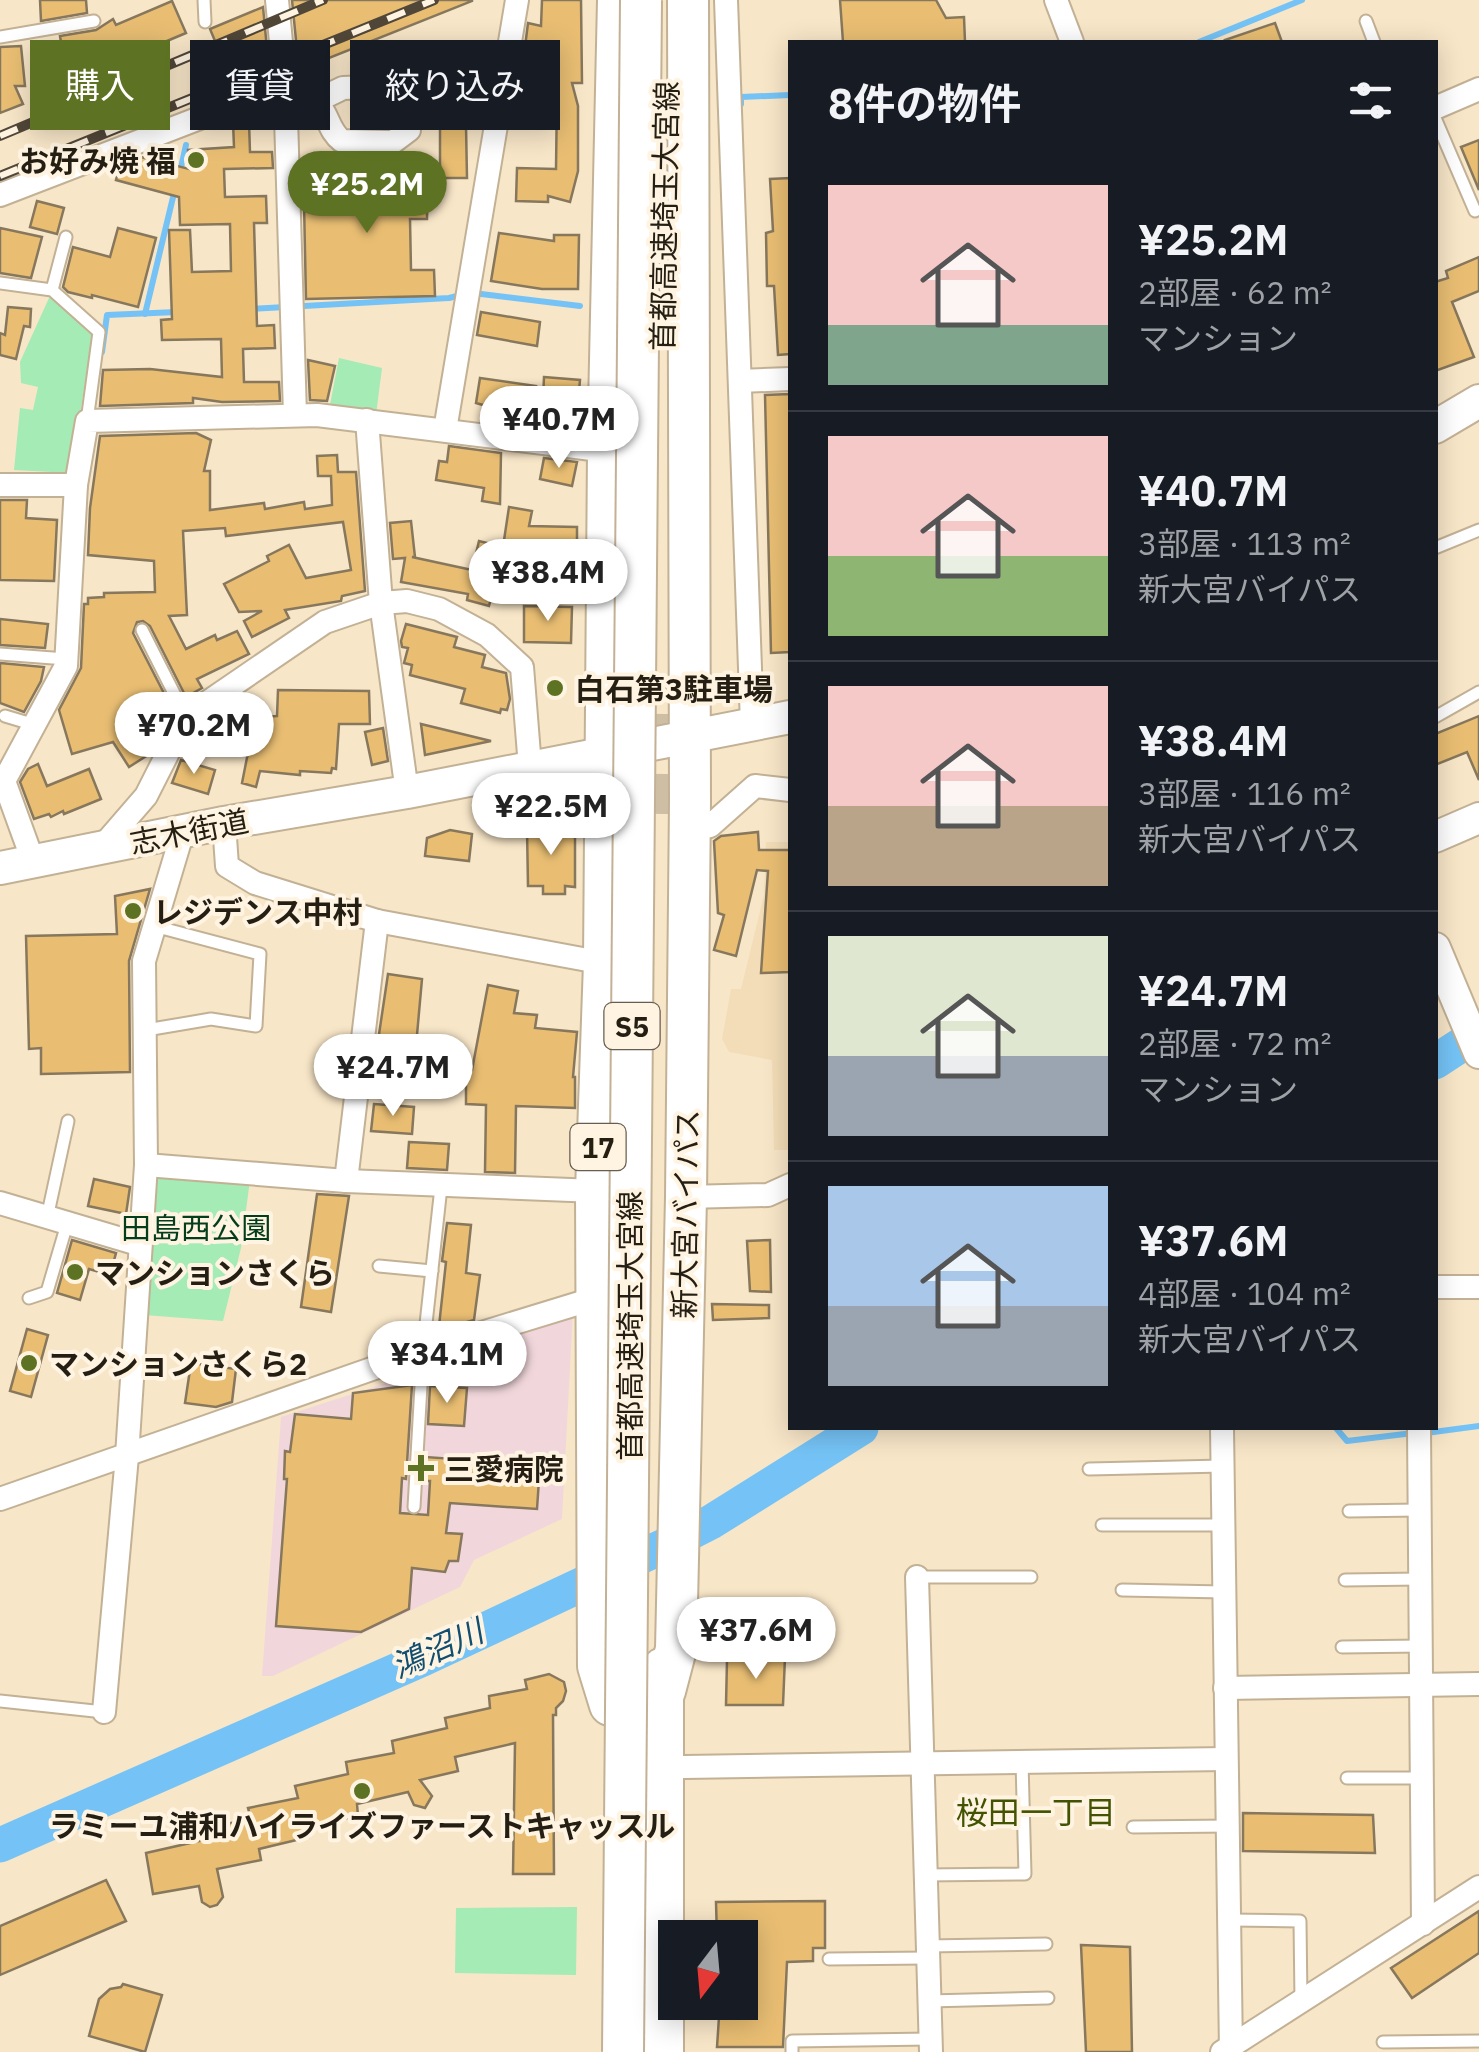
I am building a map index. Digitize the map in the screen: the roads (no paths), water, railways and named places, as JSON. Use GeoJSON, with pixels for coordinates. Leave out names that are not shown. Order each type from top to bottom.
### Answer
{"type":"FeatureCollection","features":[{"type":"Feature","properties":{"kind":"highway","name":"17"},"geometry":{"type":"LineString","coordinates":[[608,2052],[610,1705],[598,1666],[607,1615],[596,1190],[604,963],[608,451],[618,0]]}},
{"type":"Feature","properties":{"kind":"highway"},"geometry":{"type":"LineString","coordinates":[[626,684],[632,0]]}},
{"type":"Feature","properties":{"kind":"highway","name":"首都高速埼玉大宮線"},"geometry":{"type":"LineString","coordinates":[[623,2052],[641,0]]}},
{"type":"Feature","properties":{"kind":"highway"},"geometry":{"type":"LineString","coordinates":[[668,679],[670,0]]}},
{"type":"Feature","properties":{"kind":"highway","name":"首都高速埼玉大宮線"},"geometry":{"type":"LineString","coordinates":[[650,2052],[670,0]]}},
{"type":"Feature","properties":{"kind":"highway","name":"17"},"geometry":{"type":"LineString","coordinates":[[688,0],[690,736]]}},
{"type":"Feature","properties":{"kind":"highway","name":"新大宮バイパス"},"geometry":{"type":"LineString","coordinates":[[664,2052],[665,1691],[676,1649],[668,1585],[677,822],[690,736]]}},
{"type":"Feature","properties":{"kind":"highway","name":"17"},"geometry":{"type":"LineString","coordinates":[[606,1538],[626,818]]}},
{"type":"Feature","properties":{"kind":"highway","name":"新大宮バイパス"},"geometry":{"type":"LineString","coordinates":[[669,1510],[686,1196],[677,822]]}},
{"type":"Feature","properties":{"kind":"main road"},"geometry":{"type":"LineString","coordinates":[[1438,426],[1479,401]]}},
{"type":"Feature","properties":{"kind":"main road","name":"志木街道"},"geometry":{"type":"LineString","coordinates":[[0,868],[788,717]]}},
{"type":"Feature","properties":{"kind":"street"},"geometry":{"type":"LineString","coordinates":[[278,0],[281,40]]}},
{"type":"Feature","properties":{"kind":"street"},"geometry":{"type":"LineString","coordinates":[[444,430],[517,0]]}},
{"type":"Feature","properties":{"kind":"street"},"geometry":{"type":"LineString","coordinates":[[726,0],[752,724]]}},
{"type":"Feature","properties":{"kind":"street"},"geometry":{"type":"LineString","coordinates":[[1056,0],[1071,40]]}},
{"type":"Feature","properties":{"kind":"street"},"geometry":{"type":"LineString","coordinates":[[1438,107],[1479,89]]}},
{"type":"Feature","properties":{"kind":"street"},"geometry":{"type":"LineString","coordinates":[[0,196],[190,122]]}},
{"type":"Feature","properties":{"kind":"street"},"geometry":{"type":"LineString","coordinates":[[286,130],[296,414]]}},
{"type":"Feature","properties":{"kind":"street"},"geometry":{"type":"LineString","coordinates":[[740,381],[788,380]]}},
{"type":"Feature","properties":{"kind":"street"},"geometry":{"type":"LineString","coordinates":[[33,861],[2,781],[66,666],[76,485],[87,421],[296,414],[608,451]]}},
{"type":"Feature","properties":{"kind":"street"},"geometry":{"type":"LineString","coordinates":[[367,420],[381,603],[407,792]]}},
{"type":"Feature","properties":{"kind":"street"},"geometry":{"type":"LineString","coordinates":[[0,485],[76,485]]}},
{"type":"Feature","properties":{"kind":"street"},"geometry":{"type":"LineString","coordinates":[[102,848],[146,796],[186,717],[325,622],[381,603],[406,602],[439,609],[487,635],[522,666],[530,767]]}},
{"type":"Feature","properties":{"kind":"street"},"geometry":{"type":"LineString","coordinates":[[677,822],[710,826],[756,786],[788,790]]}},
{"type":"Feature","properties":{"kind":"street"},"geometry":{"type":"LineString","coordinates":[[1438,836],[1479,818]]}},
{"type":"Feature","properties":{"kind":"street"},"geometry":{"type":"LineString","coordinates":[[224,823],[227,866],[255,883],[377,922],[604,963]]}},
{"type":"Feature","properties":{"kind":"street"},"geometry":{"type":"LineString","coordinates":[[104,1712],[146,1165],[144,961],[183,830]]}},
{"type":"Feature","properties":{"kind":"street"},"geometry":{"type":"LineString","coordinates":[[346,1182],[377,922]]}},
{"type":"Feature","properties":{"kind":"street"},"geometry":{"type":"LineString","coordinates":[[1438,956],[1479,1053]]}},
{"type":"Feature","properties":{"kind":"street"},"geometry":{"type":"LineString","coordinates":[[146,1165],[346,1182],[596,1190]]}},
{"type":"Feature","properties":{"kind":"street"},"geometry":{"type":"LineString","coordinates":[[686,1196],[768,1195],[788,1186]]}},
{"type":"Feature","properties":{"kind":"street"},"geometry":{"type":"LineString","coordinates":[[0,1203],[138,1244]]}},
{"type":"Feature","properties":{"kind":"street"},"geometry":{"type":"LineString","coordinates":[[1438,1287],[1479,1287]]}},
{"type":"Feature","properties":{"kind":"street"},"geometry":{"type":"LineString","coordinates":[[0,1499],[423,1351],[596,1298]]}},
{"type":"Feature","properties":{"kind":"street"},"geometry":{"type":"LineString","coordinates":[[1222,1430],[1230,1920],[1228,2050]]}},
{"type":"Feature","properties":{"kind":"street"},"geometry":{"type":"LineString","coordinates":[[1418,1431],[1422,1924]]}},
{"type":"Feature","properties":{"kind":"street"},"geometry":{"type":"LineString","coordinates":[[917,1577],[930,2045]]}},
{"type":"Feature","properties":{"kind":"street"},"geometry":{"type":"LineString","coordinates":[[1225,1688],[1479,1684]]}},
{"type":"Feature","properties":{"kind":"street"},"geometry":{"type":"LineString","coordinates":[[684,1767],[1226,1759]]}},
{"type":"Feature","properties":{"kind":"street"},"geometry":{"type":"LineString","coordinates":[[1228,2050],[1479,1888]]}},
{"type":"Feature","properties":{"kind":"lane"},"geometry":{"type":"LineString","coordinates":[[204,0],[205,22]]}},
{"type":"Feature","properties":{"kind":"lane"},"geometry":{"type":"LineString","coordinates":[[0,37],[94,21]]}},
{"type":"Feature","properties":{"kind":"lane"},"geometry":{"type":"LineString","coordinates":[[1366,21],[1373,40]]}},
{"type":"Feature","properties":{"kind":"lane"},"geometry":{"type":"LineString","coordinates":[[1438,125],[1475,211]]}},
{"type":"Feature","properties":{"kind":"lane"},"geometry":{"type":"LineString","coordinates":[[52,290],[66,238]]}},
{"type":"Feature","properties":{"kind":"lane"},"geometry":{"type":"LineString","coordinates":[[0,283],[52,290],[100,332],[87,421]]}},
{"type":"Feature","properties":{"kind":"lane"},"geometry":{"type":"LineString","coordinates":[[1438,547],[1479,530]]}},
{"type":"Feature","properties":{"kind":"lane"},"geometry":{"type":"LineString","coordinates":[[142,630],[186,717]]}},
{"type":"Feature","properties":{"kind":"lane"},"geometry":{"type":"LineString","coordinates":[[0,654],[66,659]]}},
{"type":"Feature","properties":{"kind":"lane"},"geometry":{"type":"LineString","coordinates":[[1438,715],[1479,692]]}},
{"type":"Feature","properties":{"kind":"lane"},"geometry":{"type":"LineString","coordinates":[[6,716],[34,724]]}},
{"type":"Feature","properties":{"kind":"lane"},"geometry":{"type":"LineString","coordinates":[[146,1030],[211,1019],[256,1026],[260,954],[154,926]]}},
{"type":"Feature","properties":{"kind":"lane"},"geometry":{"type":"LineString","coordinates":[[29,1298],[48,1292],[68,1121]]}},
{"type":"Feature","properties":{"kind":"lane"},"geometry":{"type":"LineString","coordinates":[[414,1506],[423,1351],[441,1187]]}},
{"type":"Feature","properties":{"kind":"lane"},"geometry":{"type":"LineString","coordinates":[[378,1266],[432,1272]]}},
{"type":"Feature","properties":{"kind":"lane"},"geometry":{"type":"LineString","coordinates":[[1088,1469],[1223,1466]]}},
{"type":"Feature","properties":{"kind":"lane"},"geometry":{"type":"LineString","coordinates":[[1349,1511],[1420,1510]]}},
{"type":"Feature","properties":{"kind":"lane"},"geometry":{"type":"LineString","coordinates":[[1102,1524],[1223,1526]]}},
{"type":"Feature","properties":{"kind":"lane"},"geometry":{"type":"LineString","coordinates":[[917,1577],[1031,1577]]}},
{"type":"Feature","properties":{"kind":"lane"},"geometry":{"type":"LineString","coordinates":[[1346,1580],[1420,1578]]}},
{"type":"Feature","properties":{"kind":"lane"},"geometry":{"type":"LineString","coordinates":[[1122,1590],[1224,1592]]}},
{"type":"Feature","properties":{"kind":"lane"},"geometry":{"type":"LineString","coordinates":[[1342,1647],[1421,1646]]}},
{"type":"Feature","properties":{"kind":"lane"},"geometry":{"type":"LineString","coordinates":[[0,1701],[104,1712]]}},
{"type":"Feature","properties":{"kind":"lane"},"geometry":{"type":"LineString","coordinates":[[925,1875],[1025,1874],[1022,1762]]}},
{"type":"Feature","properties":{"kind":"lane"},"geometry":{"type":"LineString","coordinates":[[1347,1778],[1422,1778]]}},
{"type":"Feature","properties":{"kind":"lane"},"geometry":{"type":"LineString","coordinates":[[1133,1827],[1229,1826]]}},
{"type":"Feature","properties":{"kind":"lane"},"geometry":{"type":"LineString","coordinates":[[1230,1920],[1300,1921],[1301,2002]]}},
{"type":"Feature","properties":{"kind":"lane"},"geometry":{"type":"LineString","coordinates":[[829,1960],[1046,1944]]}},
{"type":"Feature","properties":{"kind":"lane"},"geometry":{"type":"LineString","coordinates":[[929,2001],[1048,1998]]}},
{"type":"Feature","properties":{"kind":"lane"},"geometry":{"type":"LineString","coordinates":[[792,2052],[792,2041],[930,2045]]}},
{"type":"Feature","properties":{"kind":"lane"},"geometry":{"type":"LineString","coordinates":[[1382,2042],[1479,2041]]}},
{"type":"Feature","properties":{"kind":"waterway"},"geometry":{"type":"LineString","coordinates":[[1204,40],[1302,0]]}},
{"type":"Feature","properties":{"kind":"waterway"},"geometry":{"type":"LineString","coordinates":[[741,104],[741,97],[788,95]]}},
{"type":"Feature","properties":{"kind":"waterway"},"geometry":{"type":"LineString","coordinates":[[180,172],[186,145]]}},
{"type":"Feature","properties":{"kind":"waterway"},"geometry":{"type":"LineString","coordinates":[[145,314],[175,189]]}},
{"type":"Feature","properties":{"kind":"waterway"},"geometry":{"type":"LineString","coordinates":[[473,293],[580,306]]}},
{"type":"Feature","properties":{"kind":"waterway"},"geometry":{"type":"LineString","coordinates":[[249,309],[461,295]]}},
{"type":"Feature","properties":{"kind":"waterway"},"geometry":{"type":"LineString","coordinates":[[102,352],[107,315],[177,312]]}},
{"type":"Feature","properties":{"kind":"waterway","name":"鴻沼川"},"geometry":{"type":"LineString","coordinates":[[1438,1060],[1479,1033]]}},
{"type":"Feature","properties":{"kind":"waterway"},"geometry":{"type":"LineString","coordinates":[[1426,1433],[1479,1426]]}},
{"type":"Feature","properties":{"kind":"waterway","name":"鴻沼川"},"geometry":{"type":"LineString","coordinates":[[0,1845],[425,1658],[668,1544],[711,1522],[858,1430]]}},
{"type":"Feature","properties":{"kind":"waterway"},"geometry":{"type":"LineString","coordinates":[[1338,1430],[1347,1441],[1413,1433]]}},
{"type":"Feature","properties":{"kind":"tunnel"},"geometry":{"type":"LineString","coordinates":[[666,814],[668,679]]}},
{"type":"Feature","properties":{"kind":"railway"},"geometry":{"type":"LineString","coordinates":[[0,136],[323,0]]}},
{"type":"Feature","properties":{"kind":"railway"},"geometry":{"type":"LineString","coordinates":[[0,176],[434,0]]}},
{"type":"Feature","properties":{"kind":"place","name":"お好み焼 福"},"geometry":{"type":"Point","coordinates":[196,160]}},
{"type":"Feature","properties":{"kind":"place","name":"白石第3駐車場"},"geometry":{"type":"Point","coordinates":[555,688]}},
{"type":"Feature","properties":{"kind":"place","name":"レジデンス中村"},"geometry":{"type":"Point","coordinates":[133,911]}},
{"type":"Feature","properties":{"kind":"place","name":"マンションさくら"},"geometry":{"type":"Point","coordinates":[75,1272]}},
{"type":"Feature","properties":{"kind":"place","name":"マンションさくら2"},"geometry":{"type":"Point","coordinates":[29,1363]}},
{"type":"Feature","properties":{"kind":"place","name":"三愛病院"},"geometry":{"type":"Point","coordinates":[421,1468]}},
{"type":"Feature","properties":{"kind":"place","name":"ラミーユ浦和ハイライズファーストキャッスル"},"geometry":{"type":"Point","coordinates":[362,1791]}},
{"type":"Feature","properties":{"kind":"district","name":"桜田一丁目"},"geometry":{"type":"Point","coordinates":[1036,1812]}},
{"type":"Feature","properties":{"kind":"park label","name":"田島西公園"},"geometry":{"type":"Point","coordinates":[196,1227]}}]}
